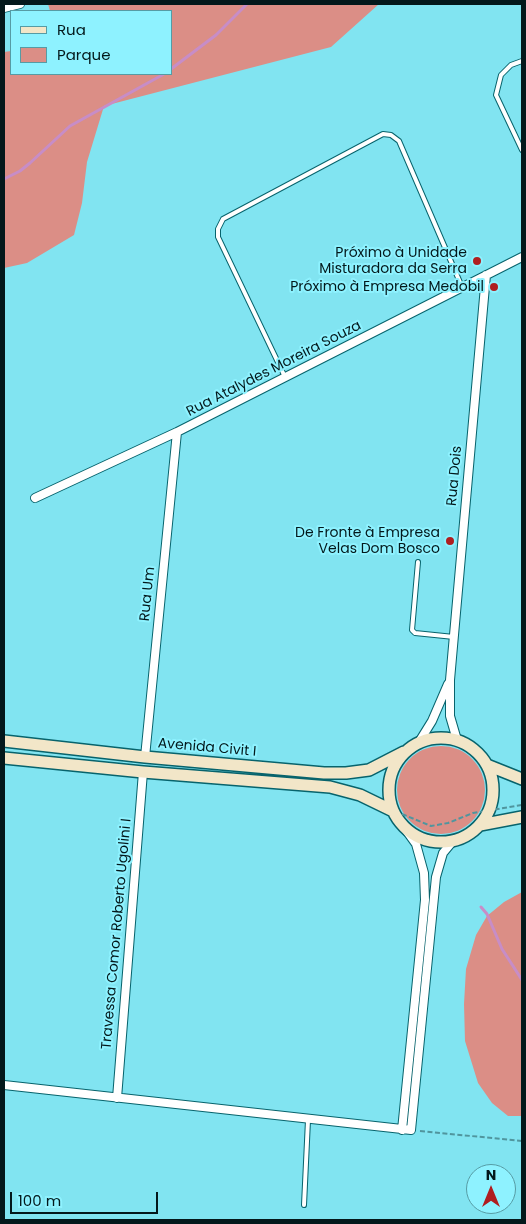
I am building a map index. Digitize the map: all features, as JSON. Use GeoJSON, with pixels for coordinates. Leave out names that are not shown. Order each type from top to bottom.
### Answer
{"type":"FeatureCollection","features":[{"type":"Feature","properties":{"kind":"main road"},"geometry":{"type":"LineString","coordinates":[[442,738],[457,740],[474,750],[487,765],[492,778],[494,792],[489,811],[480,825],[467,835],[453,841],[426,840],[414,835],[403,826],[393,811],[389,796],[389,780],[394,765],[404,752],[419,742],[442,738]]}},
{"type":"Feature","properties":{"kind":"main road","name":"Avenida Civit I"},"geometry":{"type":"LineString","coordinates":[[4,741],[145,757],[324,773],[369,770],[404,752]]}},
{"type":"Feature","properties":{"kind":"main road","name":"Avenida Civit I"},"geometry":{"type":"LineString","coordinates":[[4,758],[143,772],[330,787],[360,795],[393,811]]}},
{"type":"Feature","properties":{"kind":"main road"},"geometry":{"type":"LineString","coordinates":[[487,765],[522,779]]}},
{"type":"Feature","properties":{"kind":"main road"},"geometry":{"type":"LineString","coordinates":[[480,825],[522,817]]}},
{"type":"Feature","properties":{"kind":"street"},"geometry":{"type":"LineString","coordinates":[[4,8],[20,4]]}},
{"type":"Feature","properties":{"kind":"street","name":"Rua Atalydes Moreira Souza"},"geometry":{"type":"LineString","coordinates":[[35,498],[177,432],[522,257]]}},
{"type":"Feature","properties":{"kind":"street","name":"Rua Dois"},"geometry":{"type":"LineString","coordinates":[[457,740],[450,716],[450,680],[486,275]]}},
{"type":"Feature","properties":{"kind":"street","name":"Rua Um"},"geometry":{"type":"LineString","coordinates":[[145,757],[177,432]]}},
{"type":"Feature","properties":{"kind":"street","name":"Rua Dois"},"geometry":{"type":"LineString","coordinates":[[419,742],[432,721],[450,680]]}},
{"type":"Feature","properties":{"kind":"street","name":"Travessa Comor Roberto Ugolini I"},"geometry":{"type":"LineString","coordinates":[[117,1098],[143,772]]}},
{"type":"Feature","properties":{"kind":"street"},"geometry":{"type":"LineString","coordinates":[[402,1130],[425,900],[424,873],[416,844],[403,826]]}},
{"type":"Feature","properties":{"kind":"street"},"geometry":{"type":"LineString","coordinates":[[4,1085],[412,1130],[436,877],[443,853],[453,841]]}},
{"type":"Feature","properties":{"kind":"lane"},"geometry":{"type":"LineString","coordinates":[[522,61],[510,66],[501,75],[496,95],[522,150]]}},
{"type":"Feature","properties":{"kind":"lane"},"geometry":{"type":"LineString","coordinates":[[285,377],[218,237],[218,229],[222,219],[384,134],[392,136],[398,141],[462,287]]}},
{"type":"Feature","properties":{"kind":"lane"},"geometry":{"type":"LineString","coordinates":[[418,562],[412,630],[454,637]]}},
{"type":"Feature","properties":{"kind":"lane"},"geometry":{"type":"LineString","coordinates":[[304,1205],[308,1120]]}},
{"type":"Feature","properties":{"kind":"path"},"geometry":{"type":"LineString","coordinates":[[412,1130],[522,1141]]}},
{"type":"Feature","properties":{"kind":"green space"},"geometry":{"type":"Polygon","coordinates":[[[48,4],[379,4],[331,47],[104,106],[87,162],[82,203],[74,235],[27,263],[4,268],[4,52],[10,51],[10,75],[172,75],[172,10],[50,10],[48,4]]]}},
{"type":"Feature","properties":{"kind":"green space"},"geometry":{"type":"Polygon","coordinates":[[[441,746],[458,749],[472,759],[482,773],[485,790],[482,807],[472,821],[458,831],[441,834],[424,831],[410,821],[400,807],[397,790],[400,773],[410,759],[424,749],[441,746]]]}},
{"type":"Feature","properties":{"kind":"green space"},"geometry":{"type":"Polygon","coordinates":[[[522,892],[522,1116],[508,1116],[492,1103],[478,1083],[465,1041],[464,1004],[466,969],[476,935],[487,916],[504,902],[522,892]]]}},
{"type":"Feature","properties":{"kind":"waterway"},"geometry":{"type":"LineString","coordinates":[[172,68],[216,35],[247,4]]}},
{"type":"Feature","properties":{"kind":"waterway"},"geometry":{"type":"LineString","coordinates":[[4,179],[20,171],[30,163],[70,126],[162,75]]}},
{"type":"Feature","properties":{"kind":"waterway"},"geometry":{"type":"LineString","coordinates":[[481,907],[487,914],[502,949],[522,980]]}},
{"type":"Feature","properties":{"kind":"place","name":"Próximo à Unidade Misturadora da Serra"},"geometry":{"type":"Point","coordinates":[477,261]}},
{"type":"Feature","properties":{"kind":"place","name":"Próximo à Empresa Medobil"},"geometry":{"type":"Point","coordinates":[494,287]}},
{"type":"Feature","properties":{"kind":"place","name":"De Fronte à Empresa Velas Dom Bosco"},"geometry":{"type":"Point","coordinates":[450,541]}}]}
